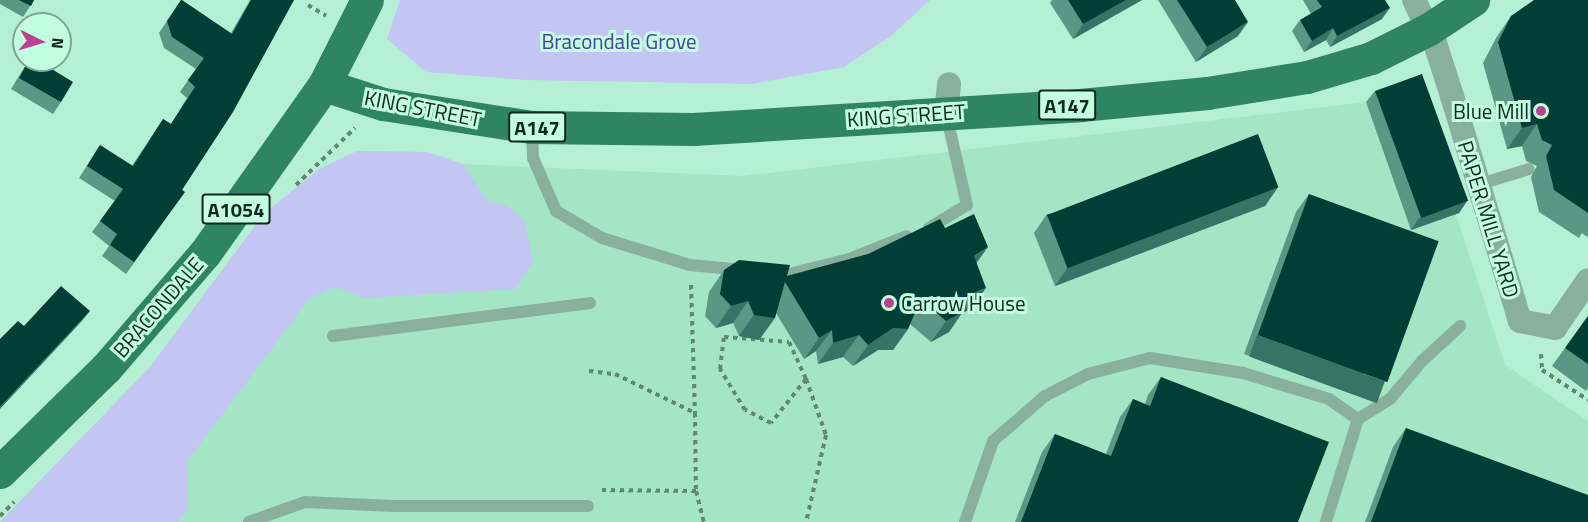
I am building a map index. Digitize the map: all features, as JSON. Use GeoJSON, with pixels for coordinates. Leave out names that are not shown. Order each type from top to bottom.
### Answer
{"type":"FeatureCollection","features":[{"type":"Feature","properties":{"kind":"main road","name":"BRACONDALE"},"geometry":{"type":"LineString","coordinates":[[0,472],[143,328],[205,253],[324,85],[367,0]]}},
{"type":"Feature","properties":{"kind":"main road","name":"KING STREET"},"geometry":{"type":"LineString","coordinates":[[324,85],[383,104],[532,127],[693,129],[947,98],[1208,93],[1307,77],[1371,58],[1429,29],[1473,0]]}},
{"type":"Feature","properties":{"kind":"street","name":"PAPER MILL YARD"},"geometry":{"type":"LineString","coordinates":[[1414,0],[1429,29],[1520,321],[1541,325]]}},
{"type":"Feature","properties":{"kind":"street"},"geometry":{"type":"LineString","coordinates":[[1541,325],[1555,328],[1588,280]]}},
{"type":"Feature","properties":{"kind":"lane"},"geometry":{"type":"LineString","coordinates":[[532,127],[533,158],[556,211],[602,238],[690,265],[789,274],[849,259],[933,226],[967,205],[947,98]]}},
{"type":"Feature","properties":{"kind":"lane"},"geometry":{"type":"LineString","coordinates":[[1477,185],[1528,169]]}},
{"type":"Feature","properties":{"kind":"lane"},"geometry":{"type":"LineString","coordinates":[[333,336],[590,303]]}},
{"type":"Feature","properties":{"kind":"lane"},"geometry":{"type":"LineString","coordinates":[[1326,522],[1358,419],[1390,399],[1422,361],[1460,326]]}},
{"type":"Feature","properties":{"kind":"lane"},"geometry":{"type":"LineString","coordinates":[[965,522],[993,441],[1045,396],[1088,374],[1150,358],[1243,373],[1329,399],[1358,419]]}},
{"type":"Feature","properties":{"kind":"lane"},"geometry":{"type":"LineString","coordinates":[[249,522],[305,502],[394,506],[588,506]]}},
{"type":"Feature","properties":{"kind":"path"},"geometry":{"type":"LineString","coordinates":[[690,265],[696,491],[704,522]]}},
{"type":"Feature","properties":{"kind":"path"},"geometry":{"type":"LineString","coordinates":[[1541,325],[1542,369],[1588,400]]}},
{"type":"Feature","properties":{"kind":"path"},"geometry":{"type":"LineString","coordinates":[[806,379],[771,423],[745,410],[720,369],[724,337],[789,342],[806,379],[826,435],[807,522]]}},
{"type":"Feature","properties":{"kind":"path"},"geometry":{"type":"LineString","coordinates":[[589,371],[615,374],[695,413]]}},
{"type":"Feature","properties":{"kind":"path"},"geometry":{"type":"LineString","coordinates":[[589,490],[696,491]]}},
{"type":"Feature","properties":{"kind":"shaded area"},"geometry":{"type":"Polygon","coordinates":[[[1414,86],[1505,365],[1588,421],[1588,522],[0,522],[150,367],[264,214],[318,170],[357,151],[427,152],[463,164],[744,176],[1366,102],[1414,86]]]}},
{"type":"Feature","properties":{"kind":"green space","name":"Bracondale Grove"},"geometry":{"type":"Polygon","coordinates":[[[400,0],[930,0],[891,36],[844,67],[751,84],[526,80],[426,72],[387,39],[400,0]]]}},
{"type":"Feature","properties":{"kind":"green space"},"geometry":{"type":"Polygon","coordinates":[[[357,151],[427,152],[463,164],[487,200],[507,206],[525,221],[533,262],[515,289],[364,298],[335,287],[310,298],[188,460],[188,508],[178,522],[0,522],[150,367],[264,214],[318,170],[357,151]]]}},
{"type":"Feature","properties":{"kind":"building"},"geometry":{"type":"Polygon","coordinates":[[[19,0],[34,0],[31,6],[19,0]]]}},
{"type":"Feature","properties":{"kind":"building"},"geometry":{"type":"Polygon","coordinates":[[[181,0],[232,34],[251,0],[294,0],[233,112],[182,190],[185,192],[134,262],[110,245],[117,234],[100,221],[123,189],[87,166],[100,145],[133,166],[163,119],[171,124],[195,87],[188,80],[204,58],[172,37],[167,21],[181,0]]]}},
{"type":"Feature","properties":{"kind":"building"},"geometry":{"type":"Polygon","coordinates":[[[1068,0],[1126,0],[1083,24],[1068,0]]]}},
{"type":"Feature","properties":{"kind":"building"},"geometry":{"type":"Polygon","coordinates":[[[1177,0],[1235,0],[1248,22],[1207,47],[1177,0]]]}},
{"type":"Feature","properties":{"kind":"building"},"geometry":{"type":"Polygon","coordinates":[[[1317,0],[1385,0],[1390,8],[1337,36],[1333,28],[1312,41],[1300,20],[1322,7],[1317,0]]]}},
{"type":"Feature","properties":{"kind":"building","name":"Blue Mill"},"geometry":{"type":"Polygon","coordinates":[[[1534,0],[1588,0],[1588,213],[1554,190],[1546,156],[1552,145],[1542,140],[1537,124],[1522,128],[1498,42],[1511,16],[1534,0]]]}},
{"type":"Feature","properties":{"kind":"building"},"geometry":{"type":"Polygon","coordinates":[[[22,72],[57,72],[73,82],[61,102],[19,78],[22,72]]]}},
{"type":"Feature","properties":{"kind":"building"},"geometry":{"type":"Polygon","coordinates":[[[1422,74],[1468,201],[1421,218],[1375,91],[1422,74]]]}},
{"type":"Feature","properties":{"kind":"building"},"geometry":{"type":"Polygon","coordinates":[[[1258,134],[1278,187],[1067,268],[1047,215],[1258,134]]]}},
{"type":"Feature","properties":{"kind":"building"},"geometry":{"type":"Polygon","coordinates":[[[1309,194],[1439,241],[1387,382],[1258,335],[1309,194]]]}},
{"type":"Feature","properties":{"kind":"building","name":"Carrow House"},"geometry":{"type":"Polygon","coordinates":[[[974,214],[988,247],[974,256],[986,288],[967,296],[964,311],[946,321],[921,299],[908,329],[893,328],[868,345],[859,335],[833,343],[832,330],[819,338],[785,282],[775,318],[754,315],[748,301],[731,306],[720,294],[724,270],[739,260],[790,265],[787,276],[868,254],[940,219],[945,228],[974,214]]]}},
{"type":"Feature","properties":{"kind":"building"},"geometry":{"type":"Polygon","coordinates":[[[61,286],[90,311],[0,407],[0,339],[18,321],[24,326],[61,286]]]}},
{"type":"Feature","properties":{"kind":"building"},"geometry":{"type":"Polygon","coordinates":[[[1588,316],[1588,364],[1565,348],[1588,316]]]}},
{"type":"Feature","properties":{"kind":"building"},"geometry":{"type":"Polygon","coordinates":[[[1161,377],[1329,442],[1298,522],[1021,522],[1055,434],[1111,456],[1133,399],[1150,406],[1161,377]]]}},
{"type":"Feature","properties":{"kind":"building"},"geometry":{"type":"Polygon","coordinates":[[[1406,428],[1588,495],[1588,522],[1371,522],[1406,428]]]}},
{"type":"Feature","properties":{"kind":"place","name":"Blue Mill"},"geometry":{"type":"Point","coordinates":[1541,111]}},
{"type":"Feature","properties":{"kind":"place","name":"Carrow House"},"geometry":{"type":"Point","coordinates":[889,303]}}]}
